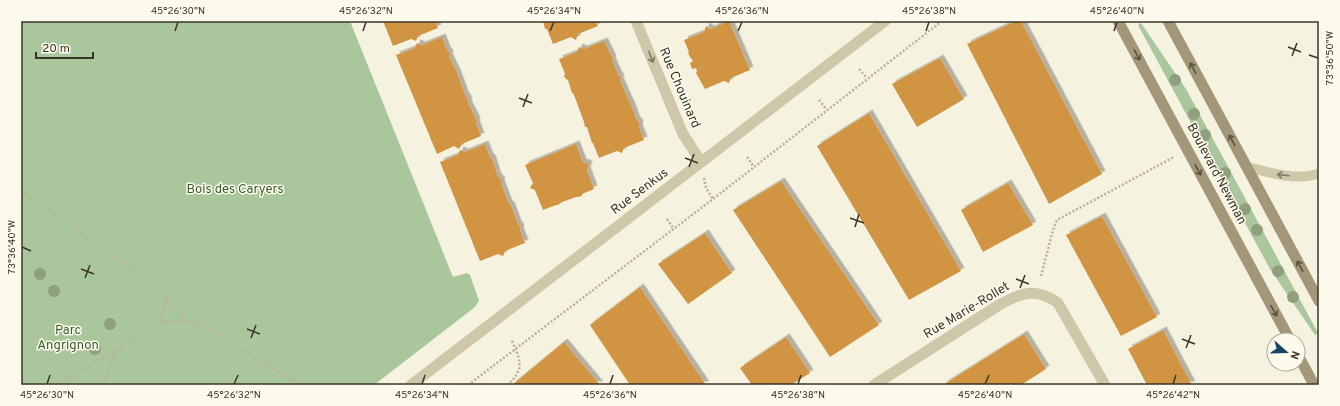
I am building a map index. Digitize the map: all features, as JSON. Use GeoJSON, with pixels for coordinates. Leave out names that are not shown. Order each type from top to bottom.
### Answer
{"type":"FeatureCollection","features":[{"type":"Feature","properties":{"kind":"main road","name":"Boulevard Newman"},"geometry":{"type":"LineString","coordinates":[[1118,21],[1286,332]]}},
{"type":"Feature","properties":{"kind":"main road"},"geometry":{"type":"LineString","coordinates":[[1168,21],[1319,301]]}},
{"type":"Feature","properties":{"kind":"main road"},"geometry":{"type":"LineString","coordinates":[[1306,370],[1314,385]]}},
{"type":"Feature","properties":{"kind":"street","name":"Rue Chouinard"},"geometry":{"type":"LineString","coordinates":[[636,21],[683,134],[701,162]]}},
{"type":"Feature","properties":{"kind":"street","name":"Rue Senkus"},"geometry":{"type":"LineString","coordinates":[[411,385],[885,21]]}},
{"type":"Feature","properties":{"kind":"street","name":"Rue Marie-Rollet"},"geometry":{"type":"LineString","coordinates":[[874,385],[999,305],[1018,295],[1030,293],[1038,293],[1051,298],[1058,303],[1105,385]]}},
{"type":"Feature","properties":{"kind":"lane"},"geometry":{"type":"LineString","coordinates":[[1247,167],[1276,174],[1299,176],[1308,176],[1319,173]]}},
{"type":"Feature","properties":{"kind":"path"},"geometry":{"type":"LineString","coordinates":[[468,385],[674,229],[942,21]]}},
{"type":"Feature","properties":{"kind":"path"},"geometry":{"type":"LineString","coordinates":[[859,69],[867,78]]}},
{"type":"Feature","properties":{"kind":"path"},"geometry":{"type":"LineString","coordinates":[[819,100],[827,110]]}},
{"type":"Feature","properties":{"kind":"path"},"geometry":{"type":"LineString","coordinates":[[747,157],[754,167]]}},
{"type":"Feature","properties":{"kind":"path"},"geometry":{"type":"LineString","coordinates":[[1041,276],[1057,220],[1171,159]]}},
{"type":"Feature","properties":{"kind":"path"},"geometry":{"type":"LineString","coordinates":[[706,187],[713,199]]}},
{"type":"Feature","properties":{"kind":"path"},"geometry":{"type":"LineString","coordinates":[[21,191],[165,293],[166,302],[160,318],[160,323]]}},
{"type":"Feature","properties":{"kind":"path"},"geometry":{"type":"LineString","coordinates":[[667,219],[674,229]]}},
{"type":"Feature","properties":{"kind":"path"},"geometry":{"type":"LineString","coordinates":[[166,302],[174,306],[182,316],[182,321]]}},
{"type":"Feature","properties":{"kind":"path"},"geometry":{"type":"LineString","coordinates":[[103,385],[112,363],[122,348],[132,337],[151,326],[160,323],[182,321],[196,324],[218,335],[302,385]]}},
{"type":"Feature","properties":{"kind":"path"},"geometry":{"type":"LineString","coordinates":[[507,385],[516,377],[520,367],[519,356],[511,339]]}},
{"type":"Feature","properties":{"kind":"path"},"geometry":{"type":"LineString","coordinates":[[57,385],[122,348]]}},
{"type":"Feature","properties":{"kind":"green space","name":"Bois des Caryers"},"geometry":{"type":"Polygon","coordinates":[[[21,21],[350,21],[453,277],[467,273],[470,275],[479,301],[475,307],[374,385],[21,385],[21,21]]]}},
{"type":"Feature","properties":{"kind":"green space"},"geometry":{"type":"Polygon","coordinates":[[[1141,23],[1186,89],[1318,333],[1315,335],[1270,269],[1138,25],[1141,23]]]}},
{"type":"Feature","properties":{"kind":"building"},"geometry":{"type":"Polygon","coordinates":[[[383,21],[435,21],[438,28],[418,36],[416,41],[411,39],[393,46],[383,21]]]}},
{"type":"Feature","properties":{"kind":"building"},"geometry":{"type":"Polygon","coordinates":[[[543,21],[595,21],[598,26],[578,34],[576,40],[571,37],[553,44],[547,29],[545,29],[543,21]]]}},
{"type":"Feature","properties":{"kind":"building"},"geometry":{"type":"Polygon","coordinates":[[[729,21],[750,70],[731,78],[729,83],[724,81],[705,89],[696,73],[696,68],[692,69],[690,63],[693,61],[688,53],[689,52],[684,40],[704,32],[706,26],[711,29],[729,21]]]}},
{"type":"Feature","properties":{"kind":"building"},"geometry":{"type":"Polygon","coordinates":[[[1016,21],[1021,21],[1102,174],[1049,204],[967,44],[1016,21]]]}},
{"type":"Feature","properties":{"kind":"building"},"geometry":{"type":"Polygon","coordinates":[[[442,37],[469,102],[468,103],[477,121],[476,123],[481,136],[462,144],[459,149],[454,146],[437,154],[396,55],[415,48],[417,43],[422,45],[442,37]]]}},
{"type":"Feature","properties":{"kind":"building"},"geometry":{"type":"Polygon","coordinates":[[[604,41],[640,125],[639,127],[644,140],[624,148],[622,153],[617,151],[599,158],[587,127],[585,127],[568,80],[564,76],[565,74],[559,59],[577,52],[579,47],[584,49],[604,41]]]}},
{"type":"Feature","properties":{"kind":"building"},"geometry":{"type":"Polygon","coordinates":[[[940,58],[964,99],[917,127],[892,84],[940,58]]]}},
{"type":"Feature","properties":{"kind":"building"},"geometry":{"type":"Polygon","coordinates":[[[869,113],[961,271],[909,300],[817,146],[869,113]]]}},
{"type":"Feature","properties":{"kind":"building"},"geometry":{"type":"Polygon","coordinates":[[[485,144],[490,157],[492,158],[498,177],[502,181],[501,183],[509,204],[511,205],[521,228],[520,230],[525,243],[505,251],[503,256],[498,254],[480,261],[440,162],[458,155],[460,150],[465,152],[485,144]]]}},
{"type":"Feature","properties":{"kind":"building"},"geometry":{"type":"Polygon","coordinates":[[[576,144],[583,162],[589,164],[587,170],[594,189],[582,194],[582,196],[543,210],[535,190],[530,188],[533,183],[525,165],[576,144]]]}},
{"type":"Feature","properties":{"kind":"building"},"geometry":{"type":"Polygon","coordinates":[[[781,181],[879,325],[830,357],[733,210],[781,181]]]}},
{"type":"Feature","properties":{"kind":"building"},"geometry":{"type":"Polygon","coordinates":[[[1008,183],[1033,225],[983,252],[961,210],[1008,183]]]}},
{"type":"Feature","properties":{"kind":"building"},"geometry":{"type":"Polygon","coordinates":[[[1102,216],[1157,317],[1121,336],[1066,235],[1102,216]]]}},
{"type":"Feature","properties":{"kind":"building"},"geometry":{"type":"Polygon","coordinates":[[[705,233],[732,273],[688,304],[658,264],[705,233]]]}},
{"type":"Feature","properties":{"kind":"building"},"geometry":{"type":"Polygon","coordinates":[[[640,287],[706,385],[630,385],[590,325],[640,287]]]}},
{"type":"Feature","properties":{"kind":"building"},"geometry":{"type":"Polygon","coordinates":[[[1163,330],[1192,385],[1147,385],[1128,349],[1163,330]]]}},
{"type":"Feature","properties":{"kind":"building"},"geometry":{"type":"Polygon","coordinates":[[[1024,334],[1046,369],[1021,385],[943,385],[1024,334]]]}},
{"type":"Feature","properties":{"kind":"building"},"geometry":{"type":"Polygon","coordinates":[[[786,337],[810,373],[791,385],[752,385],[740,368],[786,337]]]}},
{"type":"Feature","properties":{"kind":"building"},"geometry":{"type":"Polygon","coordinates":[[[564,342],[600,385],[512,385],[564,342]]]}},
{"type":"Feature","properties":{"kind":"park label","name":"Parc Angrignon"},"geometry":{"type":"Point","coordinates":[68,338]}}]}
